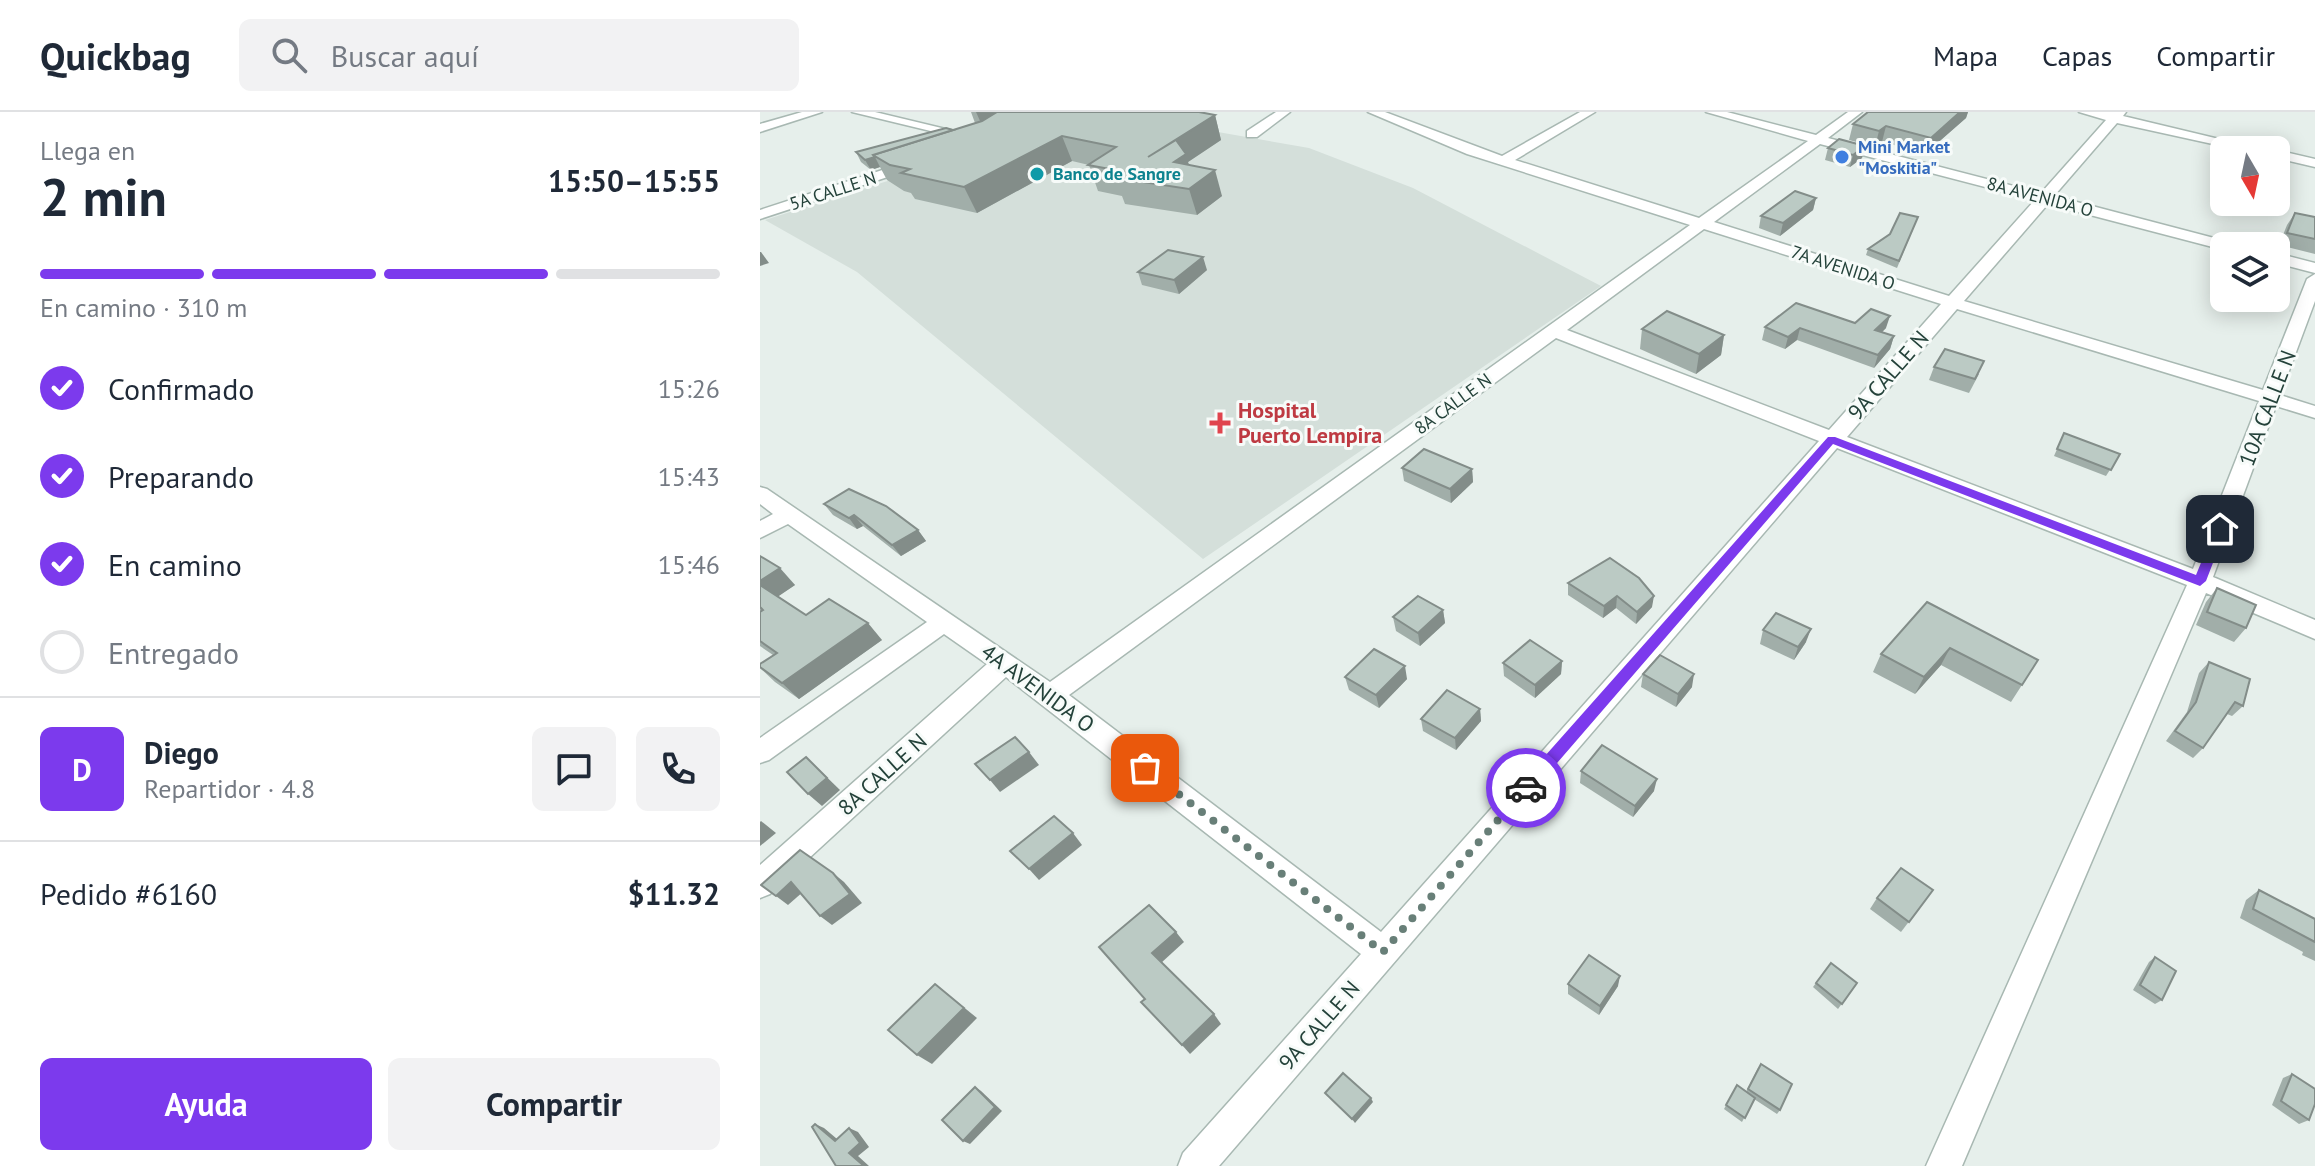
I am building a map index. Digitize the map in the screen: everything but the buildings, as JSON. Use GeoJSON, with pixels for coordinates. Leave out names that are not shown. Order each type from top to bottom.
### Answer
{"type":"FeatureCollection","features":[{"type":"Feature","properties":{"kind":"street"},"geometry":{"type":"LineString","coordinates":[[760,128],[816,112]]}},
{"type":"Feature","properties":{"kind":"street"},"geometry":{"type":"LineString","coordinates":[[858,112],[986,140],[956,150]]}},
{"type":"Feature","properties":{"kind":"street"},"geometry":{"type":"LineString","coordinates":[[1252,134],[1284,112]]}},
{"type":"Feature","properties":{"kind":"street","name":"7A AVENIDA O"},"geometry":{"type":"LineString","coordinates":[[1374,112],[1503,161],[1951,302],[2315,412]]}},
{"type":"Feature","properties":{"kind":"street"},"geometry":{"type":"LineString","coordinates":[[1503,161],[1589,112]]}},
{"type":"Feature","properties":{"kind":"street","name":"8A AVENIDA O"},"geometry":{"type":"LineString","coordinates":[[1712,112],[2210,241]]}},
{"type":"Feature","properties":{"kind":"street","name":"8A CALLE N"},"geometry":{"type":"LineString","coordinates":[[1050,695],[1856,112]]}},
{"type":"Feature","properties":{"kind":"street"},"geometry":{"type":"LineString","coordinates":[[2085,112],[2117,115],[2210,138]]}},
{"type":"Feature","properties":{"kind":"street","name":"9A CALLE N"},"geometry":{"type":"LineString","coordinates":[[1196,1166],[2117,115]]}},
{"type":"Feature","properties":{"kind":"street"},"geometry":{"type":"LineString","coordinates":[[2290,157],[2315,163]]}},
{"type":"Feature","properties":{"kind":"street","name":"5A CALLE N"},"geometry":{"type":"LineString","coordinates":[[760,215],[926,160]]}},
{"type":"Feature","properties":{"kind":"street"},"geometry":{"type":"LineString","coordinates":[[2290,262],[2315,268]]}},
{"type":"Feature","properties":{"kind":"street","name":"10A CALLE N"},"geometry":{"type":"LineString","coordinates":[[1944,1166],[2200,581],[2315,279]]}},
{"type":"Feature","properties":{"kind":"street"},"geometry":{"type":"LineString","coordinates":[[1554,331],[2200,581],[2315,630]]}},
{"type":"Feature","properties":{"kind":"street","name":"4A AVENIDA O"},"geometry":{"type":"LineString","coordinates":[[760,494],[1050,695],[1383,952]]}},
{"type":"Feature","properties":{"kind":"street"},"geometry":{"type":"LineString","coordinates":[[760,531],[789,514]]}},
{"type":"Feature","properties":{"kind":"street"},"geometry":{"type":"LineString","coordinates":[[760,752],[945,621]]}},
{"type":"Feature","properties":{"kind":"street","name":"8A CALLE N"},"geometry":{"type":"LineString","coordinates":[[760,884],[1004,664]]}},
{"type":"Feature","properties":{"kind":"shaded area","name":"Hospital Puerto Lempira"},"geometry":{"type":"Polygon","coordinates":[[[1104,112],[1309,148],[1413,188],[1601,286],[1203,559],[857,272],[765,220],[1104,112]]]}},
{"type":"Feature","properties":{"kind":"way so far"},"geometry":{"type":"LineString","coordinates":[[1145,768],[1383,952],[1526,788]]}},
{"type":"Feature","properties":{"kind":"place","name":"Mini Market \"Moskitia\""},"geometry":{"type":"Point","coordinates":[1842,157]}},
{"type":"Feature","properties":{"kind":"place","name":"Banco de Sangre"},"geometry":{"type":"Point","coordinates":[1037,174]}},
{"type":"Feature","properties":{"kind":"place","name":"Hospital Puerto Lempira"},"geometry":{"type":"Point","coordinates":[1220,423]}},
{"type":"Feature","properties":{"kind":"route"},"geometry":{"type":"LineString","coordinates":[[1526,788],[1831,439],[2200,581],[2220,529]]}}]}
